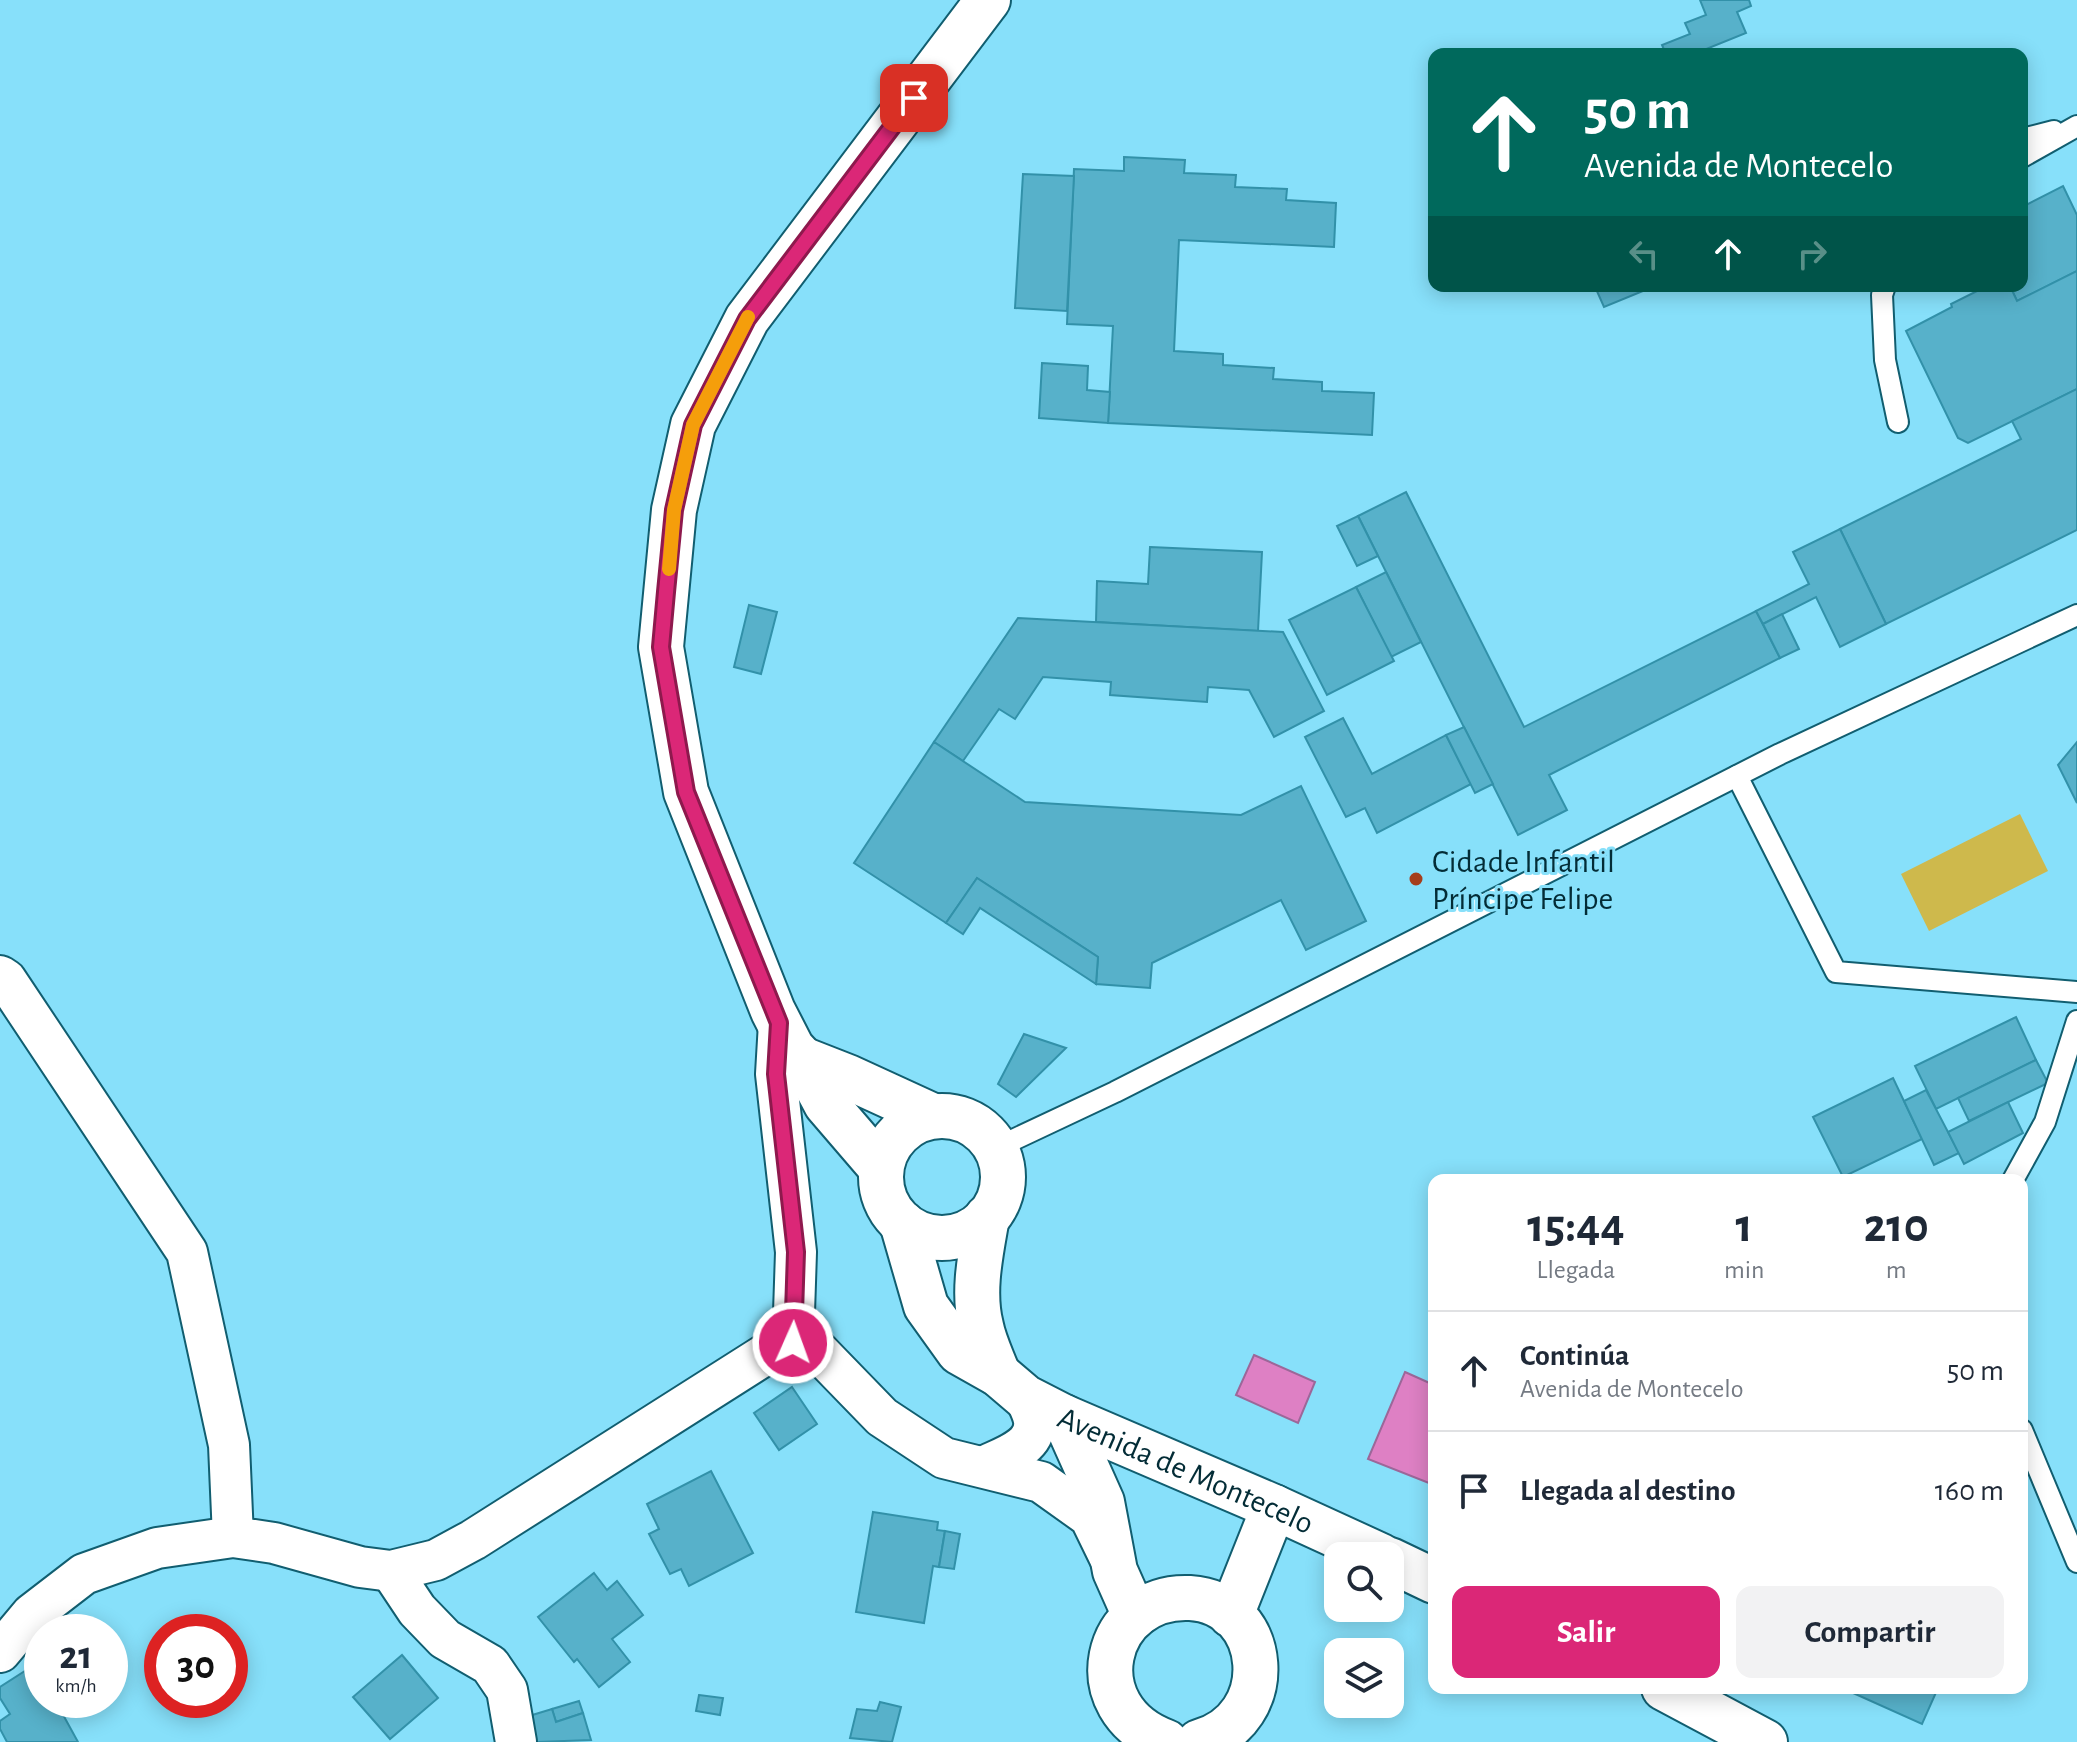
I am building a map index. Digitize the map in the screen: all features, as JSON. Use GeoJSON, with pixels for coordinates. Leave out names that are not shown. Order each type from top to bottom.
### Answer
{"type":"FeatureCollection","features":[{"type":"Feature","properties":{"kind":"street"},"geometry":{"type":"LineString","coordinates":[[881,1168],[826,1104],[779,1023],[686,792],[661,647],[674,510],[693,425],[747,319],[988,0]]}},
{"type":"Feature","properties":{"kind":"street"},"geometry":{"type":"LineString","coordinates":[[0,976],[6,980],[187,1252],[229,1445],[233,1537]]}},
{"type":"Feature","properties":{"kind":"street"},"geometry":{"type":"LineString","coordinates":[[779,1023],[776,1074],[796,1252],[793,1343]]}},
{"type":"Feature","properties":{"kind":"street"},"geometry":{"type":"LineString","coordinates":[[802,1059],[933,1116]]}},
{"type":"Feature","properties":{"kind":"street"},"geometry":{"type":"LineString","coordinates":[[933,1116],[951,1116],[969,1122],[985,1133],[996,1148],[1003,1168],[1002,1190],[994,1209],[979,1225],[960,1235],[940,1238],[920,1234],[902,1223],[889,1207],[882,1189],[881,1168],[887,1149],[898,1133],[914,1122],[933,1116]]}},
{"type":"Feature","properties":{"kind":"street"},"geometry":{"type":"LineString","coordinates":[[985,1466],[1016,1452],[1030,1440],[1035,1423],[981,1327],[977,1304],[987,1217]]}},
{"type":"Feature","properties":{"kind":"street","name":"Avenida de Montecelo"},"geometry":{"type":"LineString","coordinates":[[902,1223],[926,1306],[959,1352],[1064,1417],[1350,1542]]}},
{"type":"Feature","properties":{"kind":"street"},"geometry":{"type":"LineString","coordinates":[[0,1652],[32,1614],[84,1574],[157,1548],[233,1537],[274,1543],[360,1567],[391,1571],[436,1560],[473,1540],[774,1349],[793,1343],[815,1348],[882,1417],[944,1458],[1041,1482],[1090,1517],[1135,1616]]}},
{"type":"Feature","properties":{"kind":"street"},"geometry":{"type":"LineString","coordinates":[[1064,1417],[1102,1502],[1115,1571]]}},
{"type":"Feature","properties":{"kind":"street"},"geometry":{"type":"LineString","coordinates":[[1231,1615],[1274,1507]]}},
{"type":"Feature","properties":{"kind":"street"},"geometry":{"type":"LineString","coordinates":[[1404,1567],[1428,1578]]}},
{"type":"Feature","properties":{"kind":"street"},"geometry":{"type":"LineString","coordinates":[[391,1571],[417,1610],[445,1639],[490,1665],[507,1690],[516,1742]]}},
{"type":"Feature","properties":{"kind":"street"},"geometry":{"type":"LineString","coordinates":[[1166,1742],[1147,1735],[1128,1720],[1116,1700],[1110,1678],[1111,1655],[1120,1634],[1135,1616],[1153,1605],[1172,1599],[1194,1598],[1213,1604],[1231,1615],[1246,1633],[1255,1656],[1256,1680],[1249,1703],[1235,1724],[1215,1738],[1199,1742]]}},
{"type":"Feature","properties":{"kind":"street"},"geometry":{"type":"LineString","coordinates":[[1675,1694],[1765,1742]]}},
{"type":"Feature","properties":{"kind":"lane"},"geometry":{"type":"LineString","coordinates":[[2028,138],[2077,126],[2028,154]]}},
{"type":"Feature","properties":{"kind":"lane"},"geometry":{"type":"LineString","coordinates":[[1883,292],[1885,360],[1898,422]]}},
{"type":"Feature","properties":{"kind":"lane"},"geometry":{"type":"LineString","coordinates":[[996,1148],[1115,1092],[1737,776],[2077,615]]}},
{"type":"Feature","properties":{"kind":"lane"},"geometry":{"type":"LineString","coordinates":[[1737,776],[1836,972],[2077,992]]}},
{"type":"Feature","properties":{"kind":"lane"},"geometry":{"type":"LineString","coordinates":[[2016,1174],[2045,1122],[2077,1021]]}},
{"type":"Feature","properties":{"kind":"lane"},"geometry":{"type":"LineString","coordinates":[[2028,1444],[2077,1562]]}},
{"type":"Feature","properties":{"kind":"shaded area"},"geometry":{"type":"Polygon","coordinates":[[[2020,814],[2048,871],[1929,931],[1901,874],[2020,814]]]}},
{"type":"Feature","properties":{"kind":"shaded area"},"geometry":{"type":"Polygon","coordinates":[[[1254,1355],[1315,1382],[1298,1423],[1236,1395],[1254,1355]]]}},
{"type":"Feature","properties":{"kind":"shaded area"},"geometry":{"type":"Polygon","coordinates":[[[1405,1372],[1428,1382],[1428,1483],[1368,1459],[1405,1372]]]}},
{"type":"Feature","properties":{"kind":"building"},"geometry":{"type":"Polygon","coordinates":[[[1700,0],[1749,0],[1751,6],[1737,12],[1746,33],[1709,48],[1663,48],[1662,45],[1690,34],[1685,23],[1706,15],[1700,0]]]}},
{"type":"Feature","properties":{"kind":"building"},"geometry":{"type":"Polygon","coordinates":[[[1124,157],[1185,160],[1184,173],[1236,175],[1235,187],[1287,189],[1286,200],[1336,203],[1334,247],[1179,240],[1174,351],[1223,354],[1223,365],[1274,368],[1273,379],[1322,382],[1322,391],[1374,393],[1372,435],[1108,423],[1113,326],[1067,324],[1074,169],[1124,171],[1124,157]]]}},
{"type":"Feature","properties":{"kind":"building"},"geometry":{"type":"Polygon","coordinates":[[[1023,174],[1074,176],[1067,311],[1015,308],[1023,174]]]}},
{"type":"Feature","properties":{"kind":"building"},"geometry":{"type":"Polygon","coordinates":[[[2063,186],[2077,215],[2077,271],[2017,301],[2013,292],[2028,292],[2028,204],[2063,186]]]}},
{"type":"Feature","properties":{"kind":"building"},"geometry":{"type":"Polygon","coordinates":[[[2077,271],[2077,389],[1968,443],[1958,438],[1906,331],[1975,292],[2013,292],[2017,301],[2077,271]]]}},
{"type":"Feature","properties":{"kind":"building"},"geometry":{"type":"Polygon","coordinates":[[[1597,292],[1640,292],[1604,307],[1597,292]]]}},
{"type":"Feature","properties":{"kind":"building"},"geometry":{"type":"Polygon","coordinates":[[[1042,363],[1088,366],[1087,390],[1110,392],[1108,423],[1039,418],[1042,363]]]}},
{"type":"Feature","properties":{"kind":"building"},"geometry":{"type":"Polygon","coordinates":[[[2077,389],[2077,530],[1886,624],[1840,529],[2021,439],[2012,421],[2077,389]]]}},
{"type":"Feature","properties":{"kind":"building"},"geometry":{"type":"Polygon","coordinates":[[[1406,492],[1524,727],[1756,611],[1780,658],[1549,775],[1567,810],[1518,835],[1358,516],[1406,492]]]}},
{"type":"Feature","properties":{"kind":"building"},"geometry":{"type":"Polygon","coordinates":[[[1358,516],[1378,556],[1357,566],[1337,526],[1358,516]]]}},
{"type":"Feature","properties":{"kind":"building"},"geometry":{"type":"Polygon","coordinates":[[[1840,529],[1886,624],[1840,647],[1816,597],[1763,624],[1756,611],[1809,584],[1793,552],[1840,529]]]}},
{"type":"Feature","properties":{"kind":"building"},"geometry":{"type":"Polygon","coordinates":[[[1150,547],[1262,552],[1258,631],[1096,622],[1097,581],[1148,584],[1150,547]]]}},
{"type":"Feature","properties":{"kind":"building"},"geometry":{"type":"Polygon","coordinates":[[[1386,572],[1421,642],[1391,657],[1356,587],[1386,572]]]}},
{"type":"Feature","properties":{"kind":"building"},"geometry":{"type":"Polygon","coordinates":[[[1356,587],[1394,661],[1327,695],[1289,620],[1356,587]]]}},
{"type":"Feature","properties":{"kind":"building"},"geometry":{"type":"Polygon","coordinates":[[[749,605],[777,612],[761,674],[734,667],[749,605]]]}},
{"type":"Feature","properties":{"kind":"building"},"geometry":{"type":"Polygon","coordinates":[[[1782,614],[1799,649],[1780,658],[1763,624],[1782,614]]]}},
{"type":"Feature","properties":{"kind":"building"},"geometry":{"type":"Polygon","coordinates":[[[1018,618],[1283,632],[1324,711],[1274,737],[1249,690],[1208,687],[1207,702],[1110,695],[1111,682],[1043,677],[1015,719],[999,709],[963,761],[934,742],[1018,618]]]}},
{"type":"Feature","properties":{"kind":"building"},"geometry":{"type":"Polygon","coordinates":[[[1343,718],[1372,774],[1446,735],[1471,784],[1377,833],[1365,808],[1346,817],[1305,737],[1343,718]]]}},
{"type":"Feature","properties":{"kind":"building"},"geometry":{"type":"Polygon","coordinates":[[[1464,727],[1493,784],[1475,793],[1446,735],[1464,727]]]}},
{"type":"Feature","properties":{"kind":"building"},"geometry":{"type":"Polygon","coordinates":[[[934,742],[1025,802],[1241,815],[1301,786],[1366,921],[1306,950],[1281,900],[1152,963],[1150,988],[1096,984],[1098,957],[977,878],[946,923],[854,863],[934,742]]]}},
{"type":"Feature","properties":{"kind":"building"},"geometry":{"type":"Polygon","coordinates":[[[2077,742],[2077,803],[2058,765],[2077,742]]]}},
{"type":"Feature","properties":{"kind":"building"},"geometry":{"type":"Polygon","coordinates":[[[977,878],[1098,957],[1096,984],[980,908],[963,934],[946,923],[977,878]]]}},
{"type":"Feature","properties":{"kind":"building"},"geometry":{"type":"Polygon","coordinates":[[[2016,1017],[2036,1060],[1936,1109],[1915,1066],[2016,1017]]]}},
{"type":"Feature","properties":{"kind":"building"},"geometry":{"type":"Polygon","coordinates":[[[1024,1034],[1066,1048],[1016,1097],[998,1084],[1024,1034]]]}},
{"type":"Feature","properties":{"kind":"building"},"geometry":{"type":"Polygon","coordinates":[[[2036,1060],[2048,1083],[1969,1121],[1958,1098],[2036,1060]]]}},
{"type":"Feature","properties":{"kind":"building"},"geometry":{"type":"Polygon","coordinates":[[[1893,1078],[1922,1139],[1849,1174],[1842,1174],[1813,1117],[1893,1078]]]}},
{"type":"Feature","properties":{"kind":"building"},"geometry":{"type":"Polygon","coordinates":[[[1926,1090],[1959,1153],[1934,1165],[1904,1101],[1926,1090]]]}},
{"type":"Feature","properties":{"kind":"building"},"geometry":{"type":"Polygon","coordinates":[[[2008,1102],[2023,1133],[1964,1164],[1948,1132],[2008,1102]]]}},
{"type":"Feature","properties":{"kind":"building"},"geometry":{"type":"Polygon","coordinates":[[[792,1387],[817,1424],[779,1450],[754,1413],[792,1387]]]}},
{"type":"Feature","properties":{"kind":"building"},"geometry":{"type":"Polygon","coordinates":[[[711,1471],[753,1553],[689,1586],[681,1569],[670,1574],[649,1534],[659,1529],[647,1504],[711,1471]]]}},
{"type":"Feature","properties":{"kind":"building"},"geometry":{"type":"Polygon","coordinates":[[[873,1512],[938,1522],[937,1530],[945,1531],[939,1567],[933,1566],[924,1623],[856,1612],[873,1512]]]}},
{"type":"Feature","properties":{"kind":"building"},"geometry":{"type":"Polygon","coordinates":[[[945,1531],[960,1534],[954,1569],[939,1567],[945,1531]]]}},
{"type":"Feature","properties":{"kind":"building"},"geometry":{"type":"Polygon","coordinates":[[[594,1573],[607,1590],[617,1581],[643,1615],[612,1639],[630,1662],[599,1687],[577,1659],[574,1662],[538,1617],[594,1573]]]}},
{"type":"Feature","properties":{"kind":"building"},"geometry":{"type":"Polygon","coordinates":[[[402,1655],[438,1698],[390,1739],[353,1697],[402,1655]]]}},
{"type":"Feature","properties":{"kind":"building"},"geometry":{"type":"Polygon","coordinates":[[[24,1672],[24,1718],[65,1718],[78,1742],[7,1742],[0,1729],[0,1721],[10,1714],[0,1698],[0,1687],[24,1672]]]}},
{"type":"Feature","properties":{"kind":"building"},"geometry":{"type":"Polygon","coordinates":[[[1855,1694],[1935,1694],[1922,1724],[1855,1694]]]}},
{"type":"Feature","properties":{"kind":"building"},"geometry":{"type":"Polygon","coordinates":[[[699,1695],[723,1698],[720,1715],[696,1711],[699,1695]]]}},
{"type":"Feature","properties":{"kind":"building"},"geometry":{"type":"Polygon","coordinates":[[[579,1701],[583,1713],[556,1722],[552,1709],[579,1701]]]}},
{"type":"Feature","properties":{"kind":"building"},"geometry":{"type":"Polygon","coordinates":[[[880,1702],[901,1707],[892,1742],[850,1738],[857,1709],[877,1711],[880,1702]]]}},
{"type":"Feature","properties":{"kind":"building"},"geometry":{"type":"Polygon","coordinates":[[[552,1709],[556,1722],[583,1713],[591,1740],[537,1742],[529,1716],[552,1709]]]}},
{"type":"Feature","properties":{"kind":"slow traffic"},"geometry":{"type":"LineString","coordinates":[[669,569],[674,510],[693,425],[748,317]]}},
{"type":"Feature","properties":{"kind":"place","name":"Cidade Infantil Príncipe Felipe"},"geometry":{"type":"Point","coordinates":[1416,879]}},
{"type":"Feature","properties":{"kind":"route"},"geometry":{"type":"LineString","coordinates":[[793,1343],[796,1252],[776,1074],[779,1023],[686,792],[661,647],[666,592],[674,510],[693,425],[747,319],[914,98]]}}]}
